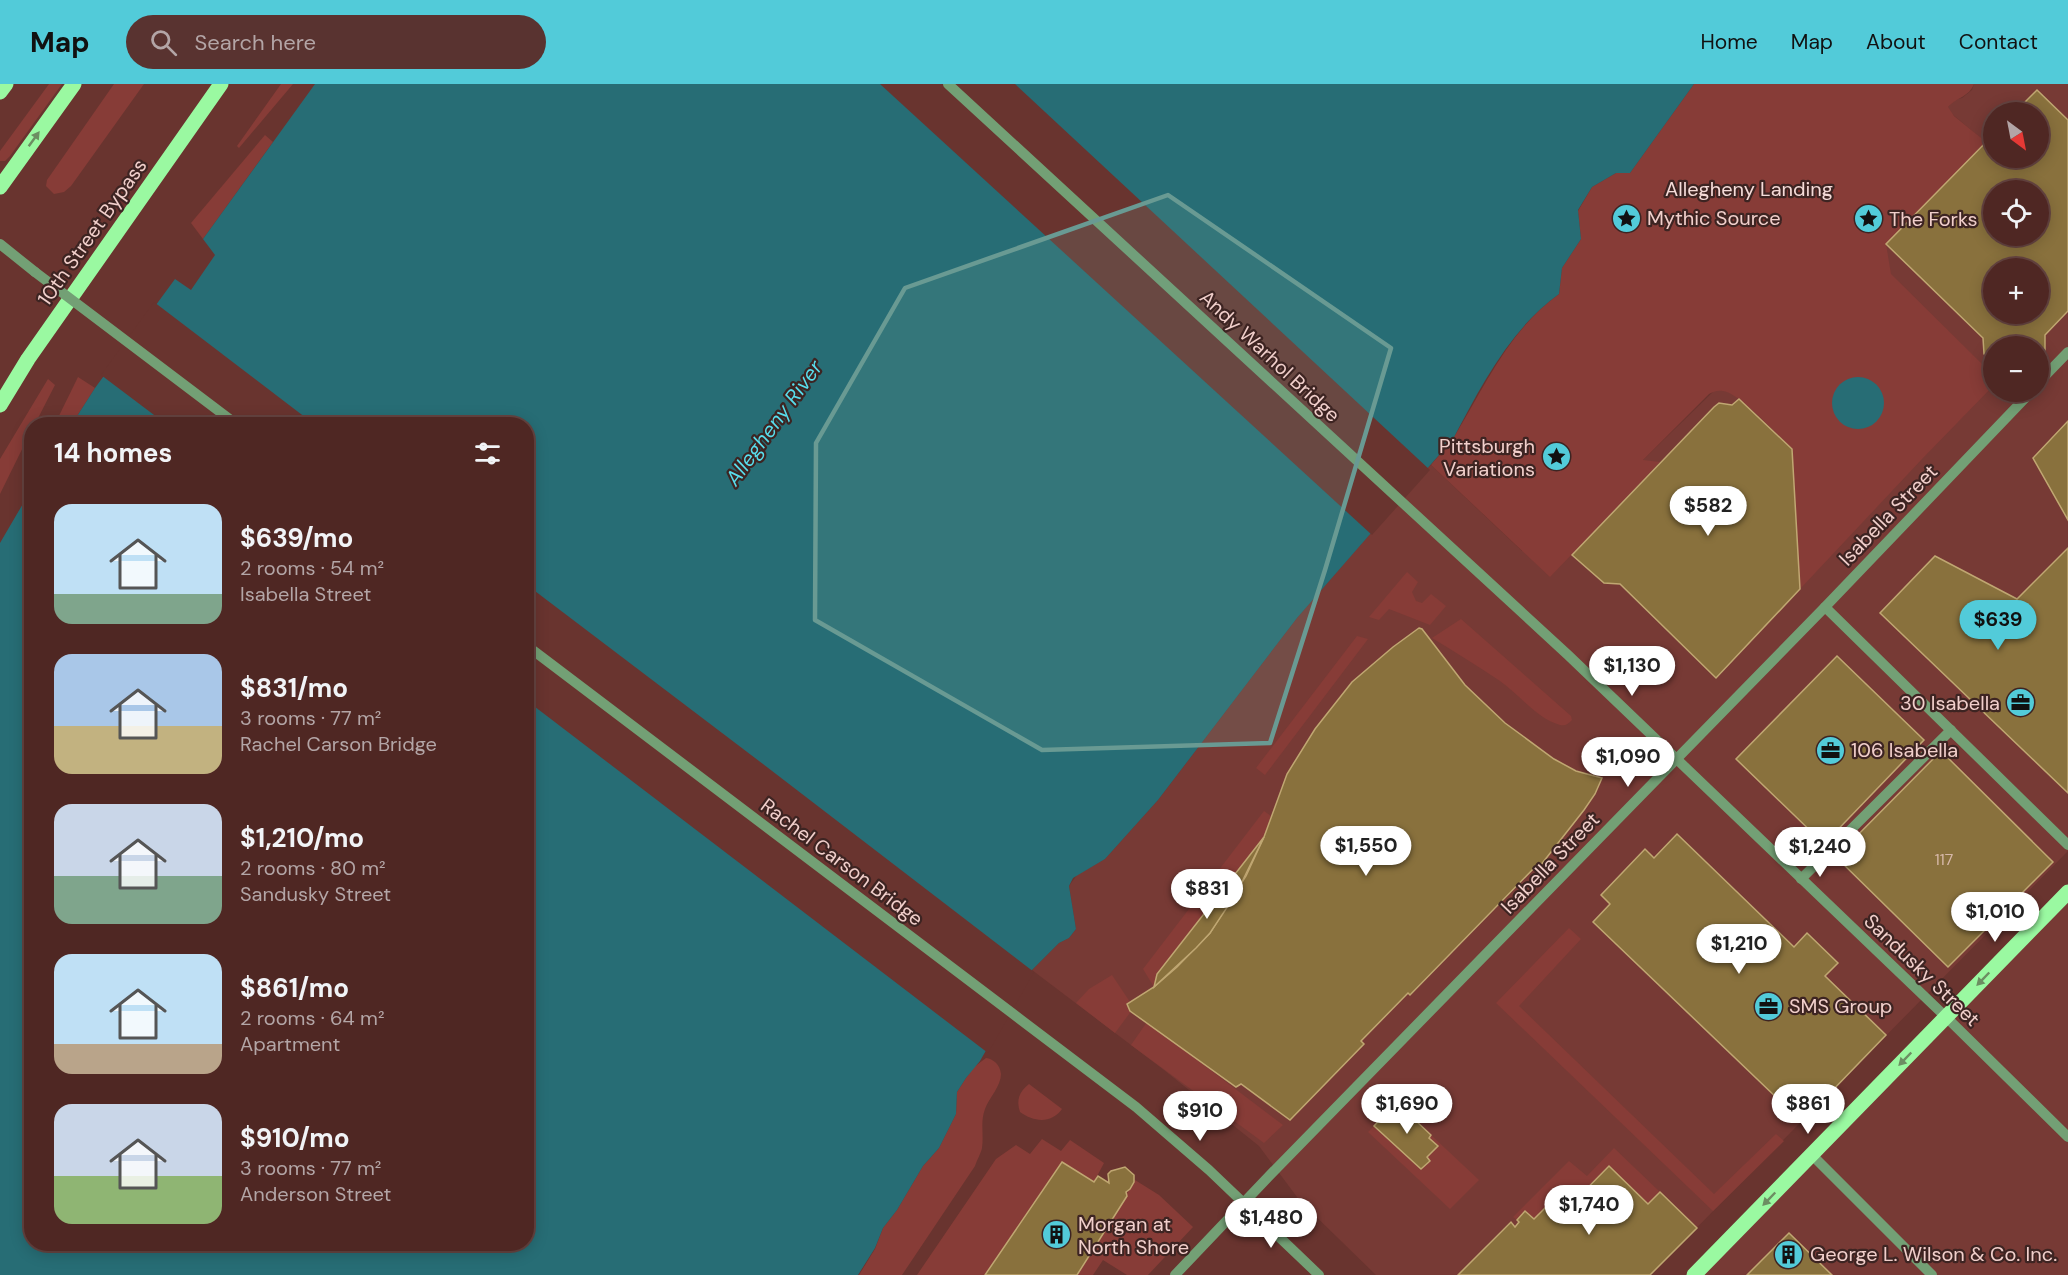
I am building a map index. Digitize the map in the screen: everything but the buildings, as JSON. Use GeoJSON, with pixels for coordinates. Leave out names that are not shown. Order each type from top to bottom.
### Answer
{"type":"FeatureCollection","features":[{"type":"Feature","properties":{"kind":"main road"},"geometry":{"type":"LineString","coordinates":[[0,92],[6,84]]}},
{"type":"Feature","properties":{"kind":"main road"},"geometry":{"type":"LineString","coordinates":[[0,187],[74,84]]}},
{"type":"Feature","properties":{"kind":"main road","name":"10th Street Bypass"},"geometry":{"type":"LineString","coordinates":[[0,405],[28,359],[221,84]]}},
{"type":"Feature","properties":{"kind":"main road"},"geometry":{"type":"LineString","coordinates":[[1694,1275],[2068,892]]}},
{"type":"Feature","properties":{"kind":"street","name":"Andy Warhol Bridge"},"geometry":{"type":"LineString","coordinates":[[948,84],[1568,656]]}},
{"type":"Feature","properties":{"kind":"street"},"geometry":{"type":"LineString","coordinates":[[0,244],[35,273],[227,417]]}},
{"type":"Feature","properties":{"kind":"street"},"geometry":{"type":"LineString","coordinates":[[2049,372],[2068,352]]}},
{"type":"Feature","properties":{"kind":"street","name":"Isabella Street"},"geometry":{"type":"LineString","coordinates":[[1175,1275],[2021,402]]}},
{"type":"Feature","properties":{"kind":"street"},"geometry":{"type":"LineString","coordinates":[[1825,607],[2068,844]]}},
{"type":"Feature","properties":{"kind":"street","name":"Rachel Carson Bridge"},"geometry":{"type":"LineString","coordinates":[[534,651],[1136,1107],[1177,1141],[1319,1275]]}},
{"type":"Feature","properties":{"kind":"street","name":"Sandusky Street"},"geometry":{"type":"LineString","coordinates":[[1568,656],[1946,1017],[2068,1137]]}},
{"type":"Feature","properties":{"kind":"street"},"geometry":{"type":"LineString","coordinates":[[1801,879],[1951,730]]}},
{"type":"Feature","properties":{"kind":"street"},"geometry":{"type":"LineString","coordinates":[[1812,1155],[1932,1275]]}},
{"type":"Feature","properties":{"kind":"highlighted area"},"geometry":{"type":"Polygon","coordinates":[[[1168,195],[1391,348],[1325,570],[1270,743],[1042,750],[815,620],[816,443],[905,288],[1168,195]]]}},
{"type":"Feature","properties":{"kind":"shaded area"},"geometry":{"type":"Polygon","coordinates":[[[1974,84],[2068,84],[2068,851],[1650,1275],[1376,1275],[1300,1201],[1259,1146],[1164,1070],[1032,970],[1059,943],[1069,938],[1076,929],[1069,886],[1077,875],[1105,859],[1158,800],[1297,618],[1427,468],[1431,465],[1522,551],[1660,463],[1642,461],[1977,135],[1946,109],[1954,100],[1962,98],[1972,90],[1974,84]]]}},
{"type":"Feature","properties":{"kind":"shaded area"},"geometry":{"type":"Polygon","coordinates":[[[2068,892],[2068,1275],[1694,1275],[2068,892]]]}},
{"type":"Feature","properties":{"kind":"green space"},"geometry":{"type":"Polygon","coordinates":[[[49,84],[62,84],[10,156],[5,161],[0,161],[0,151],[49,84]]]}},
{"type":"Feature","properties":{"kind":"green space"},"geometry":{"type":"Polygon","coordinates":[[[114,84],[144,84],[71,186],[64,192],[54,194],[46,186],[47,180],[114,84]]]}},
{"type":"Feature","properties":{"kind":"green space"},"geometry":{"type":"Polygon","coordinates":[[[281,84],[293,84],[239,148],[237,146],[281,84]]]}},
{"type":"Feature","properties":{"kind":"green space","name":"Allegheny Landing"},"geometry":{"type":"Polygon","coordinates":[[[1694,84],[1974,84],[1969,92],[1948,107],[1954,116],[1983,140],[1983,145],[1886,244],[1891,274],[1983,363],[1983,396],[1800,589],[1792,449],[1730,393],[1719,391],[1709,394],[1643,460],[1660,462],[1550,577],[1431,465],[1452,441],[1512,342],[1541,308],[1559,294],[1562,268],[1581,239],[1578,211],[1592,187],[1616,173],[1630,173],[1694,84]]]}},
{"type":"Feature","properties":{"kind":"green space"},"geometry":{"type":"Polygon","coordinates":[[[265,135],[273,142],[203,239],[191,223],[265,135]]]}},
{"type":"Feature","properties":{"kind":"green space"},"geometry":{"type":"Polygon","coordinates":[[[78,377],[95,388],[76,417],[58,417],[78,377]]]}},
{"type":"Feature","properties":{"kind":"green space"},"geometry":{"type":"Polygon","coordinates":[[[48,379],[55,385],[39,417],[25,417],[48,379]]]}},
{"type":"Feature","properties":{"kind":"green space"},"geometry":{"type":"Polygon","coordinates":[[[24,419],[24,445],[0,494],[0,459],[24,419]]]}},
{"type":"Feature","properties":{"kind":"green space"},"geometry":{"type":"Polygon","coordinates":[[[1407,572],[1418,582],[1412,592],[1416,601],[1422,603],[1431,594],[1446,606],[1430,625],[1389,609],[1379,620],[1369,617],[1407,572]]]}},
{"type":"Feature","properties":{"kind":"green space"},"geometry":{"type":"Polygon","coordinates":[[[1461,619],[1571,716],[1572,720],[1562,725],[1552,722],[1536,712],[1500,681],[1432,638],[1461,619]]]}},
{"type":"Feature","properties":{"kind":"green space"},"geometry":{"type":"Polygon","coordinates":[[[1357,636],[1368,639],[1265,775],[1256,768],[1357,636]]]}},
{"type":"Feature","properties":{"kind":"green space"},"geometry":{"type":"Polygon","coordinates":[[[1264,811],[1271,816],[1264,837],[1157,974],[1154,987],[1143,969],[1264,811]]]}},
{"type":"Feature","properties":{"kind":"green space"},"geometry":{"type":"Polygon","coordinates":[[[1569,928],[1581,939],[1519,1006],[1714,1194],[1776,1134],[1784,1141],[1713,1211],[1496,1003],[1569,928]]]}},
{"type":"Feature","properties":{"kind":"green space"},"geometry":{"type":"Polygon","coordinates":[[[1112,975],[1130,1002],[1127,1005],[1132,1010],[1115,1033],[1076,1003],[1089,989],[1112,975]]]}},
{"type":"Feature","properties":{"kind":"green space"},"geometry":{"type":"Polygon","coordinates":[[[1147,1022],[1283,1125],[1264,1143],[1131,1045],[1147,1022]]]}},
{"type":"Feature","properties":{"kind":"green space"},"geometry":{"type":"Polygon","coordinates":[[[986,1058],[996,1063],[1001,1074],[984,1114],[982,1148],[975,1166],[902,1275],[859,1275],[875,1249],[883,1228],[897,1210],[923,1166],[939,1148],[956,1114],[957,1092],[974,1067],[986,1058]]]}},
{"type":"Feature","properties":{"kind":"green space"},"geometry":{"type":"Polygon","coordinates":[[[1029,1084],[1062,1109],[1058,1114],[1042,1120],[1031,1118],[1020,1112],[1019,1097],[1029,1084]]]}},
{"type":"Feature","properties":{"kind":"green space"},"geometry":{"type":"Polygon","coordinates":[[[1374,1126],[1421,1169],[1430,1161],[1427,1157],[1438,1146],[1429,1138],[1431,1135],[1479,1180],[1450,1209],[1368,1132],[1374,1126]]]}},
{"type":"Feature","properties":{"kind":"green space"},"geometry":{"type":"Polygon","coordinates":[[[1042,1139],[1061,1151],[1070,1140],[1104,1163],[1094,1182],[985,1275],[917,1275],[996,1159],[1016,1145],[1030,1154],[1042,1139]]]}},
{"type":"Feature","properties":{"kind":"green space"},"geometry":{"type":"Polygon","coordinates":[[[1614,1148],[1660,1192],[1648,1204],[1557,1219],[1545,1208],[1534,1219],[1526,1211],[1517,1220],[1513,1217],[1569,1161],[1587,1176],[1614,1148]]]}},
{"type":"Feature","properties":{"kind":"green space"},"geometry":{"type":"Polygon","coordinates":[[[1135,1180],[1159,1195],[1193,1227],[1148,1275],[1127,1275],[1103,1260],[1093,1275],[1077,1275],[1135,1180]]]}},
{"type":"Feature","properties":{"kind":"water","name":"Allegheny River"},"geometry":{"type":"Polygon","coordinates":[[[315,84],[1694,84],[1630,173],[1616,173],[1592,187],[1578,210],[1581,239],[1562,268],[1559,294],[1542,308],[1511,341],[1474,399],[1453,439],[1297,618],[1158,800],[1105,859],[1073,878],[1069,886],[1076,929],[1069,938],[1059,943],[1032,970],[980,1061],[957,1092],[956,1114],[939,1148],[923,1166],[897,1210],[883,1228],[875,1248],[858,1275],[0,1275],[0,543],[24,502],[24,1251],[534,1251],[534,417],[76,417],[175,279],[191,290],[215,255],[203,239],[315,84]]]}},
{"type":"Feature","properties":{"kind":"water"},"geometry":{"type":"Polygon","coordinates":[[[1858,377],[1868,379],[1876,385],[1882,393],[1884,403],[1882,413],[1876,421],[1868,427],[1858,429],[1848,427],[1840,421],[1834,413],[1832,403],[1834,393],[1840,385],[1848,379],[1858,377]]]}},
{"type":"Feature","properties":{"kind":"pier"},"geometry":{"type":"Polygon","coordinates":[[[880,84],[1015,84],[1430,470],[1372,535],[880,84]]]}},
{"type":"Feature","properties":{"kind":"pier"},"geometry":{"type":"Polygon","coordinates":[[[154,302],[305,417],[157,417],[101,375],[154,302]]]}},
{"type":"Feature","properties":{"kind":"pier"},"geometry":{"type":"Polygon","coordinates":[[[534,590],[1034,972],[988,1053],[534,706],[534,590]]]}},
{"type":"Feature","properties":{"kind":"place","name":"Mythic Source"},"geometry":{"type":"Point","coordinates":[1626,218]}},
{"type":"Feature","properties":{"kind":"place","name":"The Forks"},"geometry":{"type":"Point","coordinates":[1868,219]}},
{"type":"Feature","properties":{"kind":"place","name":"Pittsburgh Variations"},"geometry":{"type":"Point","coordinates":[1556,457]}},
{"type":"Feature","properties":{"kind":"place","name":"30 Isabella"},"geometry":{"type":"Point","coordinates":[2021,703]}},
{"type":"Feature","properties":{"kind":"place","name":"106 Isabella"},"geometry":{"type":"Point","coordinates":[1830,750]}},
{"type":"Feature","properties":{"kind":"place","name":"SMS Group"},"geometry":{"type":"Point","coordinates":[1768,1006]}},
{"type":"Feature","properties":{"kind":"place","name":"Morgan at North Shore"},"geometry":{"type":"Point","coordinates":[1057,1235]}},
{"type":"Feature","properties":{"kind":"place","name":"George L. Wilson & Co. Inc."},"geometry":{"type":"Point","coordinates":[1789,1254]}}]}
